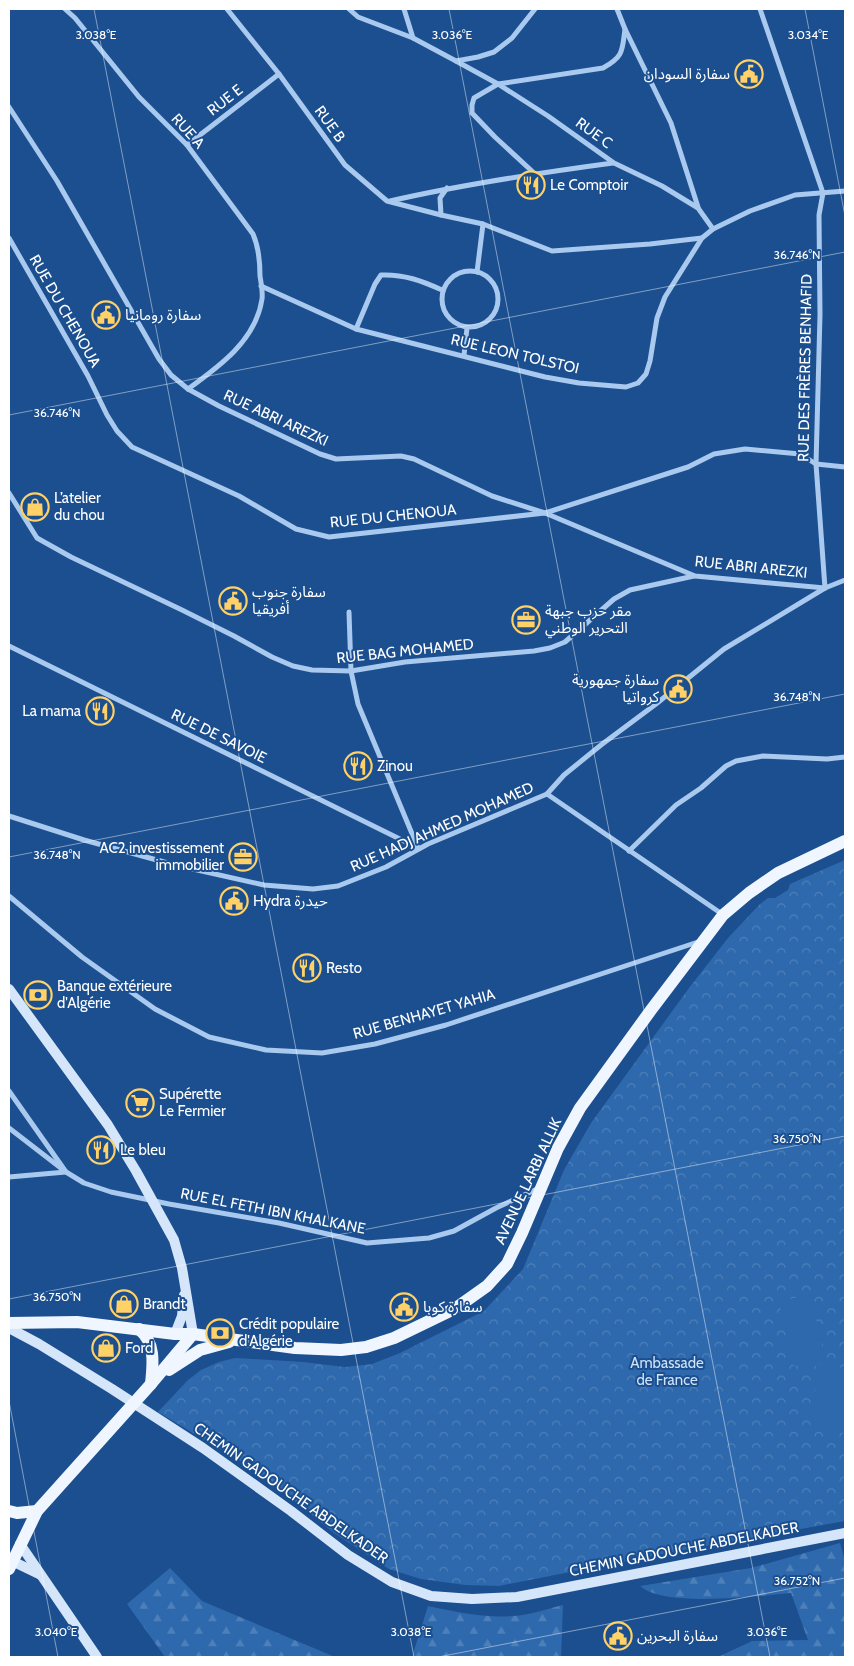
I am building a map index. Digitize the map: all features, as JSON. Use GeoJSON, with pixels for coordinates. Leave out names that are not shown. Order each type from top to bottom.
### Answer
{"type":"FeatureCollection","features":[{"type":"Feature","properties":{"kind":"main road","name":"AVENUE LARBI ALLIK"},"geometry":{"type":"LineString","coordinates":[[175,1334],[193,1334],[296,1348],[341,1350],[366,1347],[394,1338],[456,1308],[487,1286],[507,1264],[558,1148],[580,1108],[723,915],[749,892],[778,873],[845,841]]}},
{"type":"Feature","properties":{"kind":"main road"},"geometry":{"type":"LineString","coordinates":[[9,1323],[77,1322],[175,1334]]}},
{"type":"Feature","properties":{"kind":"main road"},"geometry":{"type":"LineString","coordinates":[[139,1329],[146,1334],[154,1358],[151,1384]]}},
{"type":"Feature","properties":{"kind":"main road"},"geometry":{"type":"LineString","coordinates":[[10,1565],[37,1511],[151,1384],[193,1334]]}},
{"type":"Feature","properties":{"kind":"main road"},"geometry":{"type":"LineString","coordinates":[[151,1384],[200,1350],[235,1341]]}},
{"type":"Feature","properties":{"kind":"main road"},"geometry":{"type":"LineString","coordinates":[[9,1511],[17,1513],[37,1511]]}},
{"type":"Feature","properties":{"kind":"street","name":"RUE A"},"geometry":{"type":"LineString","coordinates":[[65,9],[75,18],[139,97],[187,145],[254,234],[259,255],[262,297],[258,315],[240,344],[220,366],[188,388]]}},
{"type":"Feature","properties":{"kind":"street","name":"RUE B"},"geometry":{"type":"LineString","coordinates":[[227,9],[279,74],[345,166],[388,201],[441,216],[482,224],[552,251],[642,245],[702,238]]}},
{"type":"Feature","properties":{"kind":"street","name":"RUE C"},"geometry":{"type":"LineString","coordinates":[[349,9],[358,17],[413,38],[498,84],[548,116],[614,163],[662,186],[698,208],[713,229]]}},
{"type":"Feature","properties":{"kind":"street"},"geometry":{"type":"LineString","coordinates":[[404,9],[413,38]]}},
{"type":"Feature","properties":{"kind":"street"},"geometry":{"type":"LineString","coordinates":[[456,61],[494,52],[512,38],[535,9]]}},
{"type":"Feature","properties":{"kind":"street"},"geometry":{"type":"LineString","coordinates":[[617,9],[671,124],[698,208]]}},
{"type":"Feature","properties":{"kind":"street","name":"RUE DES FRÈRES BENHAFID"},"geometry":{"type":"LineString","coordinates":[[760,9],[823,193],[819,215],[820,315],[816,464],[825,588]]}},
{"type":"Feature","properties":{"kind":"street"},"geometry":{"type":"LineString","coordinates":[[534,173],[472,113],[474,98],[498,84],[603,68],[615,61],[622,53],[625,29]]}},
{"type":"Feature","properties":{"kind":"street","name":"RUE E"},"geometry":{"type":"LineString","coordinates":[[187,145],[279,74]]}},
{"type":"Feature","properties":{"kind":"street","name":"RUE ABRI AREZKI"},"geometry":{"type":"LineString","coordinates":[[9,107],[57,181],[159,359],[171,375],[188,388],[219,406],[320,454],[336,459],[401,456],[414,459],[492,496],[545,513],[695,576],[825,588],[845,580]]}},
{"type":"Feature","properties":{"kind":"street"},"geometry":{"type":"LineString","coordinates":[[388,201],[447,188],[534,173],[614,163]]}},
{"type":"Feature","properties":{"kind":"street"},"geometry":{"type":"LineString","coordinates":[[441,216],[440,198],[447,188]]}},
{"type":"Feature","properties":{"kind":"street","name":"RUE LEON TOLSTOI"},"geometry":{"type":"LineString","coordinates":[[261,286],[356,329],[545,377],[626,388],[638,383],[646,374],[657,318],[665,297],[702,238],[713,229],[750,211],[795,195],[845,191]]}},
{"type":"Feature","properties":{"kind":"street"},"geometry":{"type":"LineString","coordinates":[[477,272],[482,224]]}},
{"type":"Feature","properties":{"kind":"street","name":"RUE DU CHENOUA"},"geometry":{"type":"LineString","coordinates":[[9,238],[88,376],[107,415],[117,431],[132,447],[239,496],[296,529],[329,537],[545,513],[688,467],[714,454],[745,449],[800,454],[816,464],[845,467]]}},
{"type":"Feature","properties":{"kind":"street"},"geometry":{"type":"LineString","coordinates":[[460,272],[477,272],[486,276],[493,283],[497,291],[498,301],[496,311],[491,319],[483,325],[467,328],[455,324],[442,310],[442,290],[452,276],[460,272]]}},
{"type":"Feature","properties":{"kind":"street"},"geometry":{"type":"LineString","coordinates":[[356,329],[375,284],[381,276],[394,275],[406,277],[419,280],[442,290]]}},
{"type":"Feature","properties":{"kind":"street"},"geometry":{"type":"LineString","coordinates":[[464,355],[467,328]]}},
{"type":"Feature","properties":{"kind":"street","name":"RUE BAG MOHAMED"},"geometry":{"type":"LineString","coordinates":[[9,493],[37,538],[71,557],[234,636],[272,658],[293,666],[312,670],[352,671],[405,662],[550,648],[565,642],[614,599],[630,590],[695,576]]}},
{"type":"Feature","properties":{"kind":"street","name":"RUE HADJ AHMED MOHAMED"},"geometry":{"type":"LineString","coordinates":[[9,816],[84,840],[175,865],[264,885],[313,890],[338,886],[386,867],[418,848],[547,794],[564,776],[601,745],[656,704],[724,649],[825,588]]}},
{"type":"Feature","properties":{"kind":"street"},"geometry":{"type":"LineString","coordinates":[[349,612],[352,671],[358,704],[418,848]]}},
{"type":"Feature","properties":{"kind":"street","name":"RUE DE SAVOIE"},"geometry":{"type":"LineString","coordinates":[[9,646],[418,848]]}},
{"type":"Feature","properties":{"kind":"street"},"geometry":{"type":"LineString","coordinates":[[629,851],[676,805],[701,788],[726,766],[736,761],[763,756],[826,759],[845,757]]}},
{"type":"Feature","properties":{"kind":"street"},"geometry":{"type":"LineString","coordinates":[[547,794],[723,915]]}},
{"type":"Feature","properties":{"kind":"street","name":"RUE BENHAYET YAHIA"},"geometry":{"type":"LineString","coordinates":[[9,896],[82,956],[155,1009],[209,1037],[266,1050],[322,1053],[375,1044],[446,1025],[704,940]]}},
{"type":"Feature","properties":{"kind":"street"},"geometry":{"type":"LineString","coordinates":[[9,989],[108,1125],[174,1240],[182,1268],[193,1334]]}},
{"type":"Feature","properties":{"kind":"street"},"geometry":{"type":"LineString","coordinates":[[9,1090],[66,1172],[9,1177]]}},
{"type":"Feature","properties":{"kind":"street","name":"RUE EL FETH IBN KHALKANE"},"geometry":{"type":"LineString","coordinates":[[9,1128],[66,1172],[84,1182],[111,1192],[278,1223],[367,1243],[429,1238],[454,1231],[496,1208],[542,1187]]}},
{"type":"Feature","properties":{"kind":"street"},"geometry":{"type":"LineString","coordinates":[[175,1334],[182,1316],[184,1284]]}},
{"type":"Feature","properties":{"kind":"street","name":"CHEMIN GADOUCHE ABDELKADER"},"geometry":{"type":"LineString","coordinates":[[9,1328],[39,1344],[112,1389],[219,1459],[292,1511],[348,1555],[392,1582],[431,1596],[472,1599],[517,1597],[844,1534]]}},
{"type":"Feature","properties":{"kind":"street"},"geometry":{"type":"LineString","coordinates":[[20,1544],[97,1657]]}},
{"type":"Feature","properties":{"kind":"street"},"geometry":{"type":"LineString","coordinates":[[10,1565],[42,1576]]}},
{"type":"Feature","properties":{"kind":"green space","name":"Ambassade de France"},"geometry":{"type":"Polygon","coordinates":[[[845,860],[845,1521],[499,1586],[465,1585],[421,1579],[389,1569],[334,1533],[245,1464],[158,1412],[188,1380],[201,1370],[219,1362],[235,1358],[303,1362],[345,1367],[372,1364],[400,1353],[484,1311],[523,1269],[564,1170],[591,1123],[689,988],[728,938],[768,898],[775,898],[788,890],[790,884],[845,860]]]}},
{"type":"Feature","properties":{"kind":"green space"},"geometry":{"type":"Polygon","coordinates":[[[810,1294],[825,1358],[794,1366],[779,1302],[810,1294]]]}},
{"type":"Feature","properties":{"kind":"green space"},"geometry":{"type":"Polygon","coordinates":[[[816,1364],[845,1368],[844,1433],[814,1429],[816,1364]]]}},
{"type":"Feature","properties":{"kind":"green space"},"geometry":{"type":"Polygon","coordinates":[[[840,1543],[845,1561],[845,1657],[718,1657],[752,1641],[808,1640],[791,1593],[735,1598],[690,1599],[652,1593],[640,1586],[751,1568],[840,1543]]]}},
{"type":"Feature","properties":{"kind":"green space"},"geometry":{"type":"Polygon","coordinates":[[[170,1568],[202,1601],[335,1657],[165,1657],[127,1604],[170,1568]]]}},
{"type":"Feature","properties":{"kind":"green space"},"geometry":{"type":"Polygon","coordinates":[[[563,1605],[561,1657],[412,1657],[428,1606],[470,1614],[513,1616],[563,1605]]]}},
{"type":"Feature","properties":{"kind":"place","name":"سفارة السودان"},"geometry":{"type":"Point","coordinates":[749,74]}},
{"type":"Feature","properties":{"kind":"place","name":"Le Comptoir"},"geometry":{"type":"Point","coordinates":[531,185]}},
{"type":"Feature","properties":{"kind":"place","name":"سفارة رومانيا"},"geometry":{"type":"Point","coordinates":[106,315]}},
{"type":"Feature","properties":{"kind":"place","name":"L’atelier du chou"},"geometry":{"type":"Point","coordinates":[35,507]}},
{"type":"Feature","properties":{"kind":"place","name":"سفارة جنوب أفريقيا"},"geometry":{"type":"Point","coordinates":[233,601]}},
{"type":"Feature","properties":{"kind":"place","name":"مقر حزب جبهة التحرير الوطني"},"geometry":{"type":"Point","coordinates":[526,620]}},
{"type":"Feature","properties":{"kind":"place","name":"سفارة جمهورية كرواتيا"},"geometry":{"type":"Point","coordinates":[678,689]}},
{"type":"Feature","properties":{"kind":"place","name":"La mama"},"geometry":{"type":"Point","coordinates":[100,711]}},
{"type":"Feature","properties":{"kind":"place","name":"Zinou"},"geometry":{"type":"Point","coordinates":[358,766]}},
{"type":"Feature","properties":{"kind":"place","name":"AC2 investissement immobilier"},"geometry":{"type":"Point","coordinates":[243,857]}},
{"type":"Feature","properties":{"kind":"place","name":"Hydra حيدرة"},"geometry":{"type":"Point","coordinates":[234,901]}},
{"type":"Feature","properties":{"kind":"place","name":"Resto"},"geometry":{"type":"Point","coordinates":[307,968]}},
{"type":"Feature","properties":{"kind":"place","name":"Banque extérieure d'Algérie"},"geometry":{"type":"Point","coordinates":[38,995]}},
{"type":"Feature","properties":{"kind":"place","name":"Supérette Le Fermier"},"geometry":{"type":"Point","coordinates":[140,1103]}},
{"type":"Feature","properties":{"kind":"place","name":"Le bleu"},"geometry":{"type":"Point","coordinates":[101,1150]}},
{"type":"Feature","properties":{"kind":"place","name":"Brandt"},"geometry":{"type":"Point","coordinates":[124,1304]}},
{"type":"Feature","properties":{"kind":"place","name":"سفارة كوبا"},"geometry":{"type":"Point","coordinates":[404,1307]}},
{"type":"Feature","properties":{"kind":"place","name":"Crédit populaire d'Algérie"},"geometry":{"type":"Point","coordinates":[220,1333]}},
{"type":"Feature","properties":{"kind":"place","name":"Ford"},"geometry":{"type":"Point","coordinates":[106,1348]}},
{"type":"Feature","properties":{"kind":"place","name":"سفارة البحرين"},"geometry":{"type":"Point","coordinates":[618,1636]}}]}
